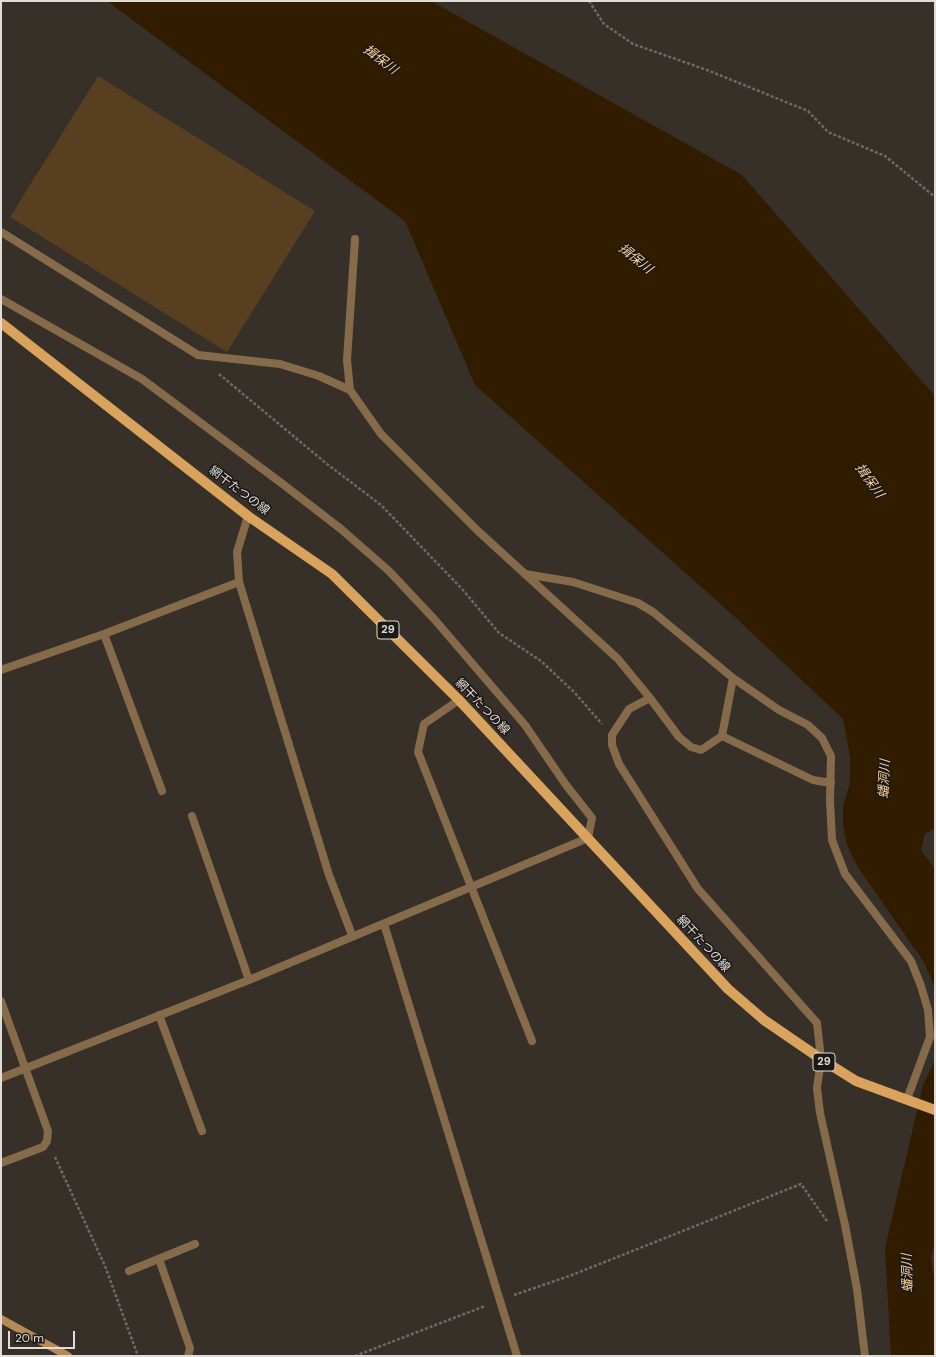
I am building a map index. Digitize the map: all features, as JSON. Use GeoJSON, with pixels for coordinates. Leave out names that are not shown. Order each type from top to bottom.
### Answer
{"type":"FeatureCollection","features":[{"type":"Feature","properties":{"kind":"main road","name":"網干たつの線"},"geometry":{"type":"LineString","coordinates":[[1,323],[248,516],[332,574],[459,700],[728,989],[764,1020],[856,1081],[935,1110]]}},
{"type":"Feature","properties":{"kind":"street"},"geometry":{"type":"LineString","coordinates":[[1,232],[198,356],[280,364],[319,376],[350,390]]}},
{"type":"Feature","properties":{"kind":"street"},"geometry":{"type":"LineString","coordinates":[[355,239],[347,360],[350,390],[381,434],[478,531],[618,659],[679,737],[691,747],[701,750],[722,736],[733,678]]}},
{"type":"Feature","properties":{"kind":"street"},"geometry":{"type":"LineString","coordinates":[[1,299],[142,380],[341,529],[389,571],[435,620],[525,725],[566,785],[592,818],[588,838],[384,924],[352,935],[248,980],[1,1078]]}},
{"type":"Feature","properties":{"kind":"street"},"geometry":{"type":"LineString","coordinates":[[248,516],[237,552],[239,582],[329,875],[352,935]]}},
{"type":"Feature","properties":{"kind":"street"},"geometry":{"type":"LineString","coordinates":[[525,574],[573,582],[638,603],[653,612],[733,678],[779,710],[808,725],[822,738],[832,756],[832,840],[845,874],[911,960],[928,1010],[930,1037],[907,1099]]}},
{"type":"Feature","properties":{"kind":"street"},"geometry":{"type":"LineString","coordinates":[[1,670],[104,634],[239,582]]}},
{"type":"Feature","properties":{"kind":"street"},"geometry":{"type":"LineString","coordinates":[[104,634],[162,791]]}},
{"type":"Feature","properties":{"kind":"street"},"geometry":{"type":"LineString","coordinates":[[650,698],[629,709],[612,735],[612,745],[619,764],[698,889],[817,1023],[821,1059],[818,1088],[820,1113],[845,1225],[857,1289],[865,1356]]}},
{"type":"Feature","properties":{"kind":"street"},"geometry":{"type":"LineString","coordinates":[[459,700],[424,724],[418,752],[532,1041]]}},
{"type":"Feature","properties":{"kind":"street"},"geometry":{"type":"LineString","coordinates":[[722,736],[813,780],[831,783]]}},
{"type":"Feature","properties":{"kind":"street"},"geometry":{"type":"LineString","coordinates":[[192,816],[248,980]]}},
{"type":"Feature","properties":{"kind":"street"},"geometry":{"type":"LineString","coordinates":[[384,924],[517,1356]]}},
{"type":"Feature","properties":{"kind":"street"},"geometry":{"type":"LineString","coordinates":[[1,1001],[27,1068],[48,1131],[47,1141],[43,1147],[1,1163]]}},
{"type":"Feature","properties":{"kind":"street"},"geometry":{"type":"LineString","coordinates":[[159,1016],[202,1131]]}},
{"type":"Feature","properties":{"kind":"street"},"geometry":{"type":"LineString","coordinates":[[129,1271],[195,1244]]}},
{"type":"Feature","properties":{"kind":"street"},"geometry":{"type":"LineString","coordinates":[[159,1259],[190,1348],[188,1356]]}},
{"type":"Feature","properties":{"kind":"street"},"geometry":{"type":"LineString","coordinates":[[1,1320],[68,1356]]}},
{"type":"Feature","properties":{"kind":"path"},"geometry":{"type":"LineString","coordinates":[[589,1],[604,24],[633,44],[707,70],[808,111],[828,132],[885,156],[935,197]]}},
{"type":"Feature","properties":{"kind":"path"},"geometry":{"type":"LineString","coordinates":[[198,356],[327,464],[381,505],[464,590],[500,633],[541,660],[575,693],[612,735]]}},
{"type":"Feature","properties":{"kind":"path"},"geometry":{"type":"LineString","coordinates":[[47,1141],[106,1266],[138,1356]]}},
{"type":"Feature","properties":{"kind":"path"},"geometry":{"type":"LineString","coordinates":[[355,1356],[500,1300],[572,1276],[801,1184],[830,1226]]}},
{"type":"Feature","properties":{"kind":"shaded area"},"geometry":{"type":"Polygon","coordinates":[[[98,76],[315,211],[227,352],[10,217],[98,76]]]}},
{"type":"Feature","properties":{"kind":"water"},"geometry":{"type":"Polygon","coordinates":[[[107,1],[431,1],[742,175],[935,396],[935,828],[925,834],[921,850],[935,869],[935,988],[924,962],[857,866],[847,845],[843,826],[843,806],[850,783],[850,756],[843,719],[735,617],[475,385],[405,221],[107,1]]]}},
{"type":"Feature","properties":{"kind":"water","name":"蟠洞川"},"geometry":{"type":"Polygon","coordinates":[[[935,1060],[935,1244],[931,1257],[935,1287],[935,1356],[891,1356],[885,1248],[923,1085],[935,1060]]]}},
{"type":"Feature","properties":{"kind":"water label","name":"揖保川"},"geometry":{"type":"Point","coordinates":[380,60]}},
{"type":"Feature","properties":{"kind":"water label","name":"揖保川"},"geometry":{"type":"Point","coordinates":[635,259]}},
{"type":"Feature","properties":{"kind":"water label","name":"揖保川"},"geometry":{"type":"Point","coordinates":[869,481]}}]}
